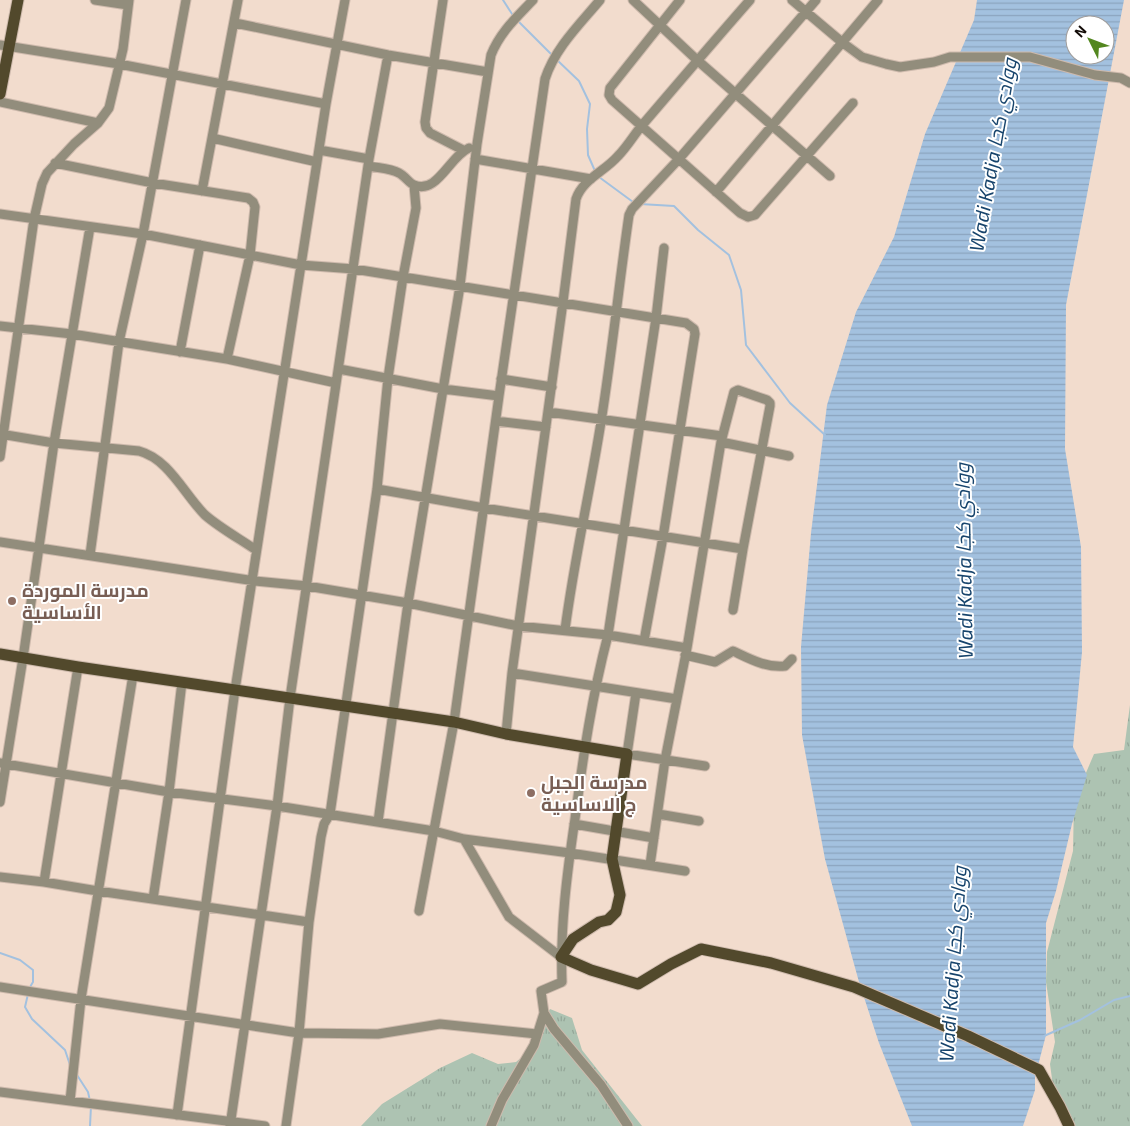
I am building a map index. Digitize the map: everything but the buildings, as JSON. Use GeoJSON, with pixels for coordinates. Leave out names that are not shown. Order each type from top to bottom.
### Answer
{"type":"FeatureCollection","features":[{"type":"Feature","properties":{"kind":"main road"},"geometry":{"type":"LineString","coordinates":[[0,94],[5,45],[18,0]]}},
{"type":"Feature","properties":{"kind":"main road"},"geometry":{"type":"LineString","coordinates":[[0,654],[78,668],[454,722],[506,734],[627,754],[612,859],[620,895],[616,912],[608,920],[599,922],[573,939],[561,957],[591,970],[638,984],[701,949],[771,963],[854,987],[968,1036],[1039,1070],[1069,1126]]}},
{"type":"Feature","properties":{"kind":"street"},"geometry":{"type":"LineString","coordinates":[[0,457],[17,329],[34,219],[42,184],[47,173],[55,163],[98,123],[109,108],[119,64],[124,2],[95,0]]}},
{"type":"Feature","properties":{"kind":"street"},"geometry":{"type":"LineString","coordinates":[[90,555],[119,342],[143,234],[186,0]]}},
{"type":"Feature","properties":{"kind":"street"},"geometry":{"type":"LineString","coordinates":[[202,191],[238,0]]}},
{"type":"Feature","properties":{"kind":"street"},"geometry":{"type":"LineString","coordinates":[[177,1115],[234,690],[326,104],[345,0]]}},
{"type":"Feature","properties":{"kind":"street"},"geometry":{"type":"LineString","coordinates":[[443,0],[425,122],[426,128],[430,133],[463,150]]}},
{"type":"Feature","properties":{"kind":"street"},"geometry":{"type":"LineString","coordinates":[[378,822],[408,602],[460,286],[477,144],[491,54],[496,42],[506,28],[533,0]]}},
{"type":"Feature","properties":{"kind":"street"},"geometry":{"type":"LineString","coordinates":[[419,911],[454,722],[470,617],[501,380],[545,79],[549,66],[563,45],[600,0]]}},
{"type":"Feature","properties":{"kind":"street"},"geometry":{"type":"LineString","coordinates":[[633,0],[697,60],[830,176]]}},
{"type":"Feature","properties":{"kind":"street"},"geometry":{"type":"LineString","coordinates":[[680,0],[610,88],[609,95],[640,127],[740,213],[748,217],[755,215],[854,103]]}},
{"type":"Feature","properties":{"kind":"street"},"geometry":{"type":"LineString","coordinates":[[506,734],[518,626],[576,199],[579,190],[590,179],[610,165],[619,155],[640,127],[750,0]]}},
{"type":"Feature","properties":{"kind":"street"},"geometry":{"type":"LineString","coordinates":[[792,0],[862,57],[900,66],[934,62],[950,57],[1030,57],[1095,76],[1121,78],[1130,82]]}},
{"type":"Feature","properties":{"kind":"street"},"geometry":{"type":"LineString","coordinates":[[565,630],[572,576],[584,524],[602,419],[632,209],[678,160],[816,0]]}},
{"type":"Feature","properties":{"kind":"street"},"geometry":{"type":"LineString","coordinates":[[716,192],[878,0]]}},
{"type":"Feature","properties":{"kind":"street"},"geometry":{"type":"LineString","coordinates":[[235,23],[388,55],[488,72]]}},
{"type":"Feature","properties":{"kind":"street"},"geometry":{"type":"LineString","coordinates":[[5,45],[119,64],[173,76],[326,104]]}},
{"type":"Feature","properties":{"kind":"street"},"geometry":{"type":"LineString","coordinates":[[231,1124],[336,383],[369,163],[388,55]]}},
{"type":"Feature","properties":{"kind":"street"},"geometry":{"type":"LineString","coordinates":[[0,102],[98,123]]}},
{"type":"Feature","properties":{"kind":"street"},"geometry":{"type":"LineString","coordinates":[[212,138],[317,162]]}},
{"type":"Feature","properties":{"kind":"street"},"geometry":{"type":"LineString","coordinates":[[319,150],[401,173],[414,185],[426,187],[434,184],[456,155],[477,144]]}},
{"type":"Feature","properties":{"kind":"street"},"geometry":{"type":"LineString","coordinates":[[475,159],[590,179]]}},
{"type":"Feature","properties":{"kind":"street"},"geometry":{"type":"LineString","coordinates":[[55,163],[152,183],[248,198],[253,202],[255,207],[250,255],[227,359]]}},
{"type":"Feature","properties":{"kind":"street"},"geometry":{"type":"LineString","coordinates":[[286,1126],[299,1033],[309,922],[321,836],[324,824],[330,814],[377,489],[388,378],[402,277],[416,208],[414,185]]}},
{"type":"Feature","properties":{"kind":"street"},"geometry":{"type":"LineString","coordinates":[[0,214],[143,234],[301,265],[354,269],[686,323],[694,329],[695,334],[663,537],[644,641]]}},
{"type":"Feature","properties":{"kind":"street"},"geometry":{"type":"LineString","coordinates":[[0,802],[3,763],[23,658],[54,443],[90,227]]}},
{"type":"Feature","properties":{"kind":"street"},"geometry":{"type":"LineString","coordinates":[[180,352],[200,245]]}},
{"type":"Feature","properties":{"kind":"street"},"geometry":{"type":"LineString","coordinates":[[628,1126],[601,1085],[554,1029],[544,1013],[541,991],[562,982],[561,957],[565,892],[574,824],[595,686],[608,636],[622,531],[656,318],[664,248]]}},
{"type":"Feature","properties":{"kind":"street"},"geometry":{"type":"LineString","coordinates":[[0,326],[72,334],[227,359],[336,383]]}},
{"type":"Feature","properties":{"kind":"street"},"geometry":{"type":"LineString","coordinates":[[339,369],[443,389],[499,396]]}},
{"type":"Feature","properties":{"kind":"street"},"geometry":{"type":"LineString","coordinates":[[501,380],[552,386]]}},
{"type":"Feature","properties":{"kind":"street"},"geometry":{"type":"LineString","coordinates":[[650,865],[665,760],[686,651],[722,439],[734,392],[738,390],[767,400],[770,403],[760,450],[733,610]]}},
{"type":"Feature","properties":{"kind":"street"},"geometry":{"type":"LineString","coordinates":[[548,412],[679,430],[789,456]]}},
{"type":"Feature","properties":{"kind":"street"},"geometry":{"type":"LineString","coordinates":[[496,421],[546,427]]}},
{"type":"Feature","properties":{"kind":"street"},"geometry":{"type":"LineString","coordinates":[[2,434],[54,443],[139,451],[148,454],[172,475],[206,515],[256,550]]}},
{"type":"Feature","properties":{"kind":"street"},"geometry":{"type":"LineString","coordinates":[[377,489],[622,531],[743,549]]}},
{"type":"Feature","properties":{"kind":"street"},"geometry":{"type":"LineString","coordinates":[[0,542],[408,602],[518,626],[565,630],[644,641],[686,651],[715,662],[733,651],[760,663],[777,667],[786,666],[792,659]]}},
{"type":"Feature","properties":{"kind":"street"},"geometry":{"type":"LineString","coordinates":[[44,882],[78,668]]}},
{"type":"Feature","properties":{"kind":"street"},"geometry":{"type":"LineString","coordinates":[[512,673],[677,699]]}},
{"type":"Feature","properties":{"kind":"street"},"geometry":{"type":"LineString","coordinates":[[70,1101],[81,999],[133,675]]}},
{"type":"Feature","properties":{"kind":"street"},"geometry":{"type":"LineString","coordinates":[[153,899],[169,792],[182,682]]}},
{"type":"Feature","properties":{"kind":"street"},"geometry":{"type":"LineString","coordinates":[[636,693],[627,754],[705,766]]}},
{"type":"Feature","properties":{"kind":"street"},"geometry":{"type":"LineString","coordinates":[[3,763],[169,792],[277,806],[434,831],[464,839],[685,871]]}},
{"type":"Feature","properties":{"kind":"street"},"geometry":{"type":"LineString","coordinates":[[658,814],[699,821]]}},
{"type":"Feature","properties":{"kind":"street"},"geometry":{"type":"LineString","coordinates":[[574,824],[654,838]]}},
{"type":"Feature","properties":{"kind":"street"},"geometry":{"type":"LineString","coordinates":[[464,839],[509,917],[561,957]]}},
{"type":"Feature","properties":{"kind":"street"},"geometry":{"type":"LineString","coordinates":[[0,877],[309,922]]}},
{"type":"Feature","properties":{"kind":"street"},"geometry":{"type":"LineString","coordinates":[[0,987],[299,1033],[378,1034],[440,1024],[537,1034]]}},
{"type":"Feature","properties":{"kind":"street"},"geometry":{"type":"LineString","coordinates":[[491,1126],[502,1100],[534,1045],[544,1013]]}},
{"type":"Feature","properties":{"kind":"street"},"geometry":{"type":"LineString","coordinates":[[0,1092],[177,1115],[231,1124],[265,1126]]}},
{"type":"Feature","properties":{"kind":"green space"},"geometry":{"type":"Polygon","coordinates":[[[1130,705],[1130,1126],[1069,1126],[1054,1094],[1050,1064],[1055,1042],[1046,982],[1047,952],[1073,851],[1074,801],[1094,754],[1124,750],[1130,705]]]}},
{"type":"Feature","properties":{"kind":"green space"},"geometry":{"type":"Polygon","coordinates":[[[550,1009],[572,1018],[582,1050],[642,1126],[361,1126],[382,1104],[440,1068],[472,1053],[498,1064],[516,1062],[523,1056],[550,1009]]]}},
{"type":"Feature","properties":{"kind":"water","name":"Wadi Kadja ووادي كجا"},"geometry":{"type":"Polygon","coordinates":[[[977,0],[1124,0],[1115,47],[1115,15],[1065,15],[1065,65],[1112,65],[1066,305],[1065,449],[1081,547],[1082,652],[1073,747],[1087,775],[1046,923],[1046,1035],[1035,1077],[1035,1090],[1023,1126],[912,1126],[879,1043],[859,982],[825,859],[802,735],[801,647],[811,533],[827,405],[856,312],[894,237],[925,134],[974,20],[977,0]]]}},
{"type":"Feature","properties":{"kind":"waterway"},"geometry":{"type":"LineString","coordinates":[[503,0],[514,17]]}},
{"type":"Feature","properties":{"kind":"waterway"},"geometry":{"type":"LineString","coordinates":[[517,20],[553,56]]}},
{"type":"Feature","properties":{"kind":"waterway"},"geometry":{"type":"LineString","coordinates":[[556,59],[579,81],[590,104],[587,129],[588,155],[595,171]]}},
{"type":"Feature","properties":{"kind":"waterway"},"geometry":{"type":"LineString","coordinates":[[599,177],[633,202]]}},
{"type":"Feature","properties":{"kind":"waterway"},"geometry":{"type":"LineString","coordinates":[[640,204],[674,206],[698,230],[729,255],[741,290],[746,345],[790,403],[825,435]]}},
{"type":"Feature","properties":{"kind":"waterway"},"geometry":{"type":"LineString","coordinates":[[0,953],[20,960],[33,970],[33,982],[30,987]]}},
{"type":"Feature","properties":{"kind":"waterway"},"geometry":{"type":"LineString","coordinates":[[28,994],[25,1007],[32,1019],[65,1050],[70,1065]]}},
{"type":"Feature","properties":{"kind":"waterway"},"geometry":{"type":"LineString","coordinates":[[1044,1036],[1080,1020],[1114,1000],[1130,996]]}},
{"type":"Feature","properties":{"kind":"waterway"},"geometry":{"type":"LineString","coordinates":[[77,1075],[88,1092],[90,1101]]}},
{"type":"Feature","properties":{"kind":"waterway"},"geometry":{"type":"LineString","coordinates":[[90,1126],[91,1106]]}},
{"type":"Feature","properties":{"kind":"place","name":"مدرسة الموردة الأساسية"},"geometry":{"type":"Point","coordinates":[12,601]}},
{"type":"Feature","properties":{"kind":"place","name":"مدرسة الجبل ج الاساسية"},"geometry":{"type":"Point","coordinates":[531,793]}}]}
